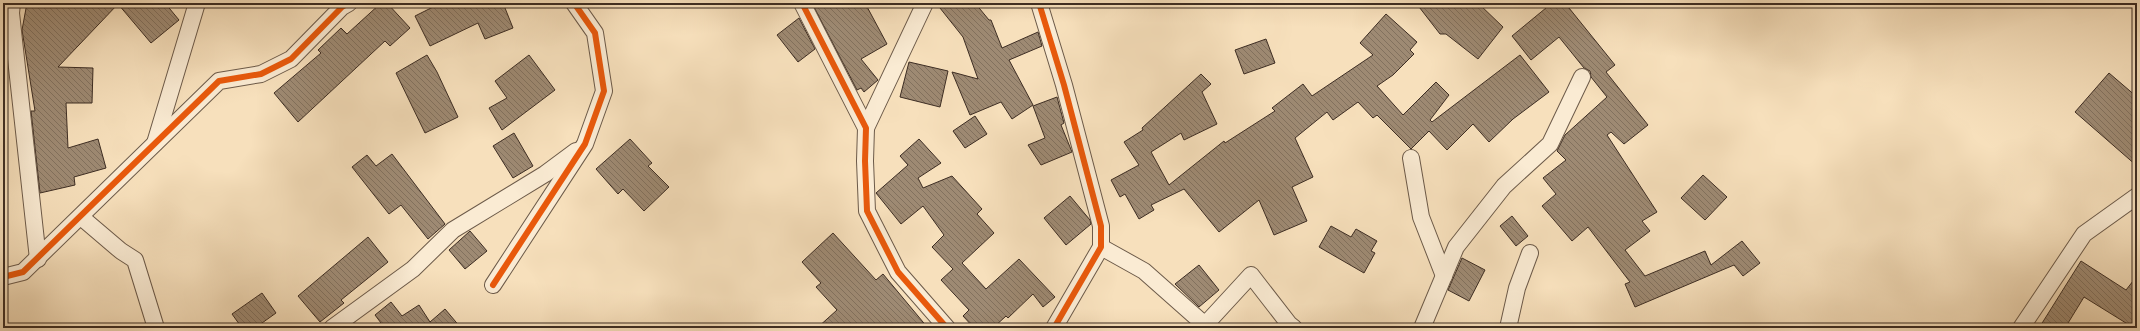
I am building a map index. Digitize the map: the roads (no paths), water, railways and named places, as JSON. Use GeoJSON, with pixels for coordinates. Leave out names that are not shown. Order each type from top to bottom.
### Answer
{"type":"FeatureCollection","features":[{"type":"Feature","properties":{"kind":"street"},"geometry":{"type":"LineString","coordinates":[[12,3],[11,13],[38,259]]}},
{"type":"Feature","properties":{"kind":"street"},"geometry":{"type":"LineString","coordinates":[[155,145],[197,3]]}},
{"type":"Feature","properties":{"kind":"street"},"geometry":{"type":"LineString","coordinates":[[3,277],[24,272],[219,81],[261,74],[291,59],[342,7],[349,3]]}},
{"type":"Feature","properties":{"kind":"street"},"geometry":{"type":"LineString","coordinates":[[493,285],[585,144],[604,91],[595,33],[574,3]]}},
{"type":"Feature","properties":{"kind":"street"},"geometry":{"type":"LineString","coordinates":[[802,3],[866,128]]}},
{"type":"Feature","properties":{"kind":"street"},"geometry":{"type":"LineString","coordinates":[[926,3],[866,128],[864,161],[867,211],[898,272],[947,328]]}},
{"type":"Feature","properties":{"kind":"street"},"geometry":{"type":"LineString","coordinates":[[1039,3],[1064,85],[1101,226],[1100,247],[1054,328]]}},
{"type":"Feature","properties":{"kind":"street"},"geometry":{"type":"LineString","coordinates":[[1422,328],[1456,247],[1504,186],[1550,144],[1582,77]]}},
{"type":"Feature","properties":{"kind":"street"},"geometry":{"type":"LineString","coordinates":[[332,328],[413,269],[454,230],[545,174],[585,144]]}},
{"type":"Feature","properties":{"kind":"street"},"geometry":{"type":"LineString","coordinates":[[1411,158],[1421,217],[1444,276]]}},
{"type":"Feature","properties":{"kind":"street"},"geometry":{"type":"LineString","coordinates":[[2022,328],[2084,234],[2137,196]]}},
{"type":"Feature","properties":{"kind":"street"},"geometry":{"type":"LineString","coordinates":[[81,217],[121,251],[135,260],[156,328]]}},
{"type":"Feature","properties":{"kind":"street"},"geometry":{"type":"LineString","coordinates":[[1100,247],[1144,271],[1205,325],[1251,275],[1289,324],[1294,328]]}},
{"type":"Feature","properties":{"kind":"street"},"geometry":{"type":"LineString","coordinates":[[1508,328],[1517,288],[1530,253]]}}]}
